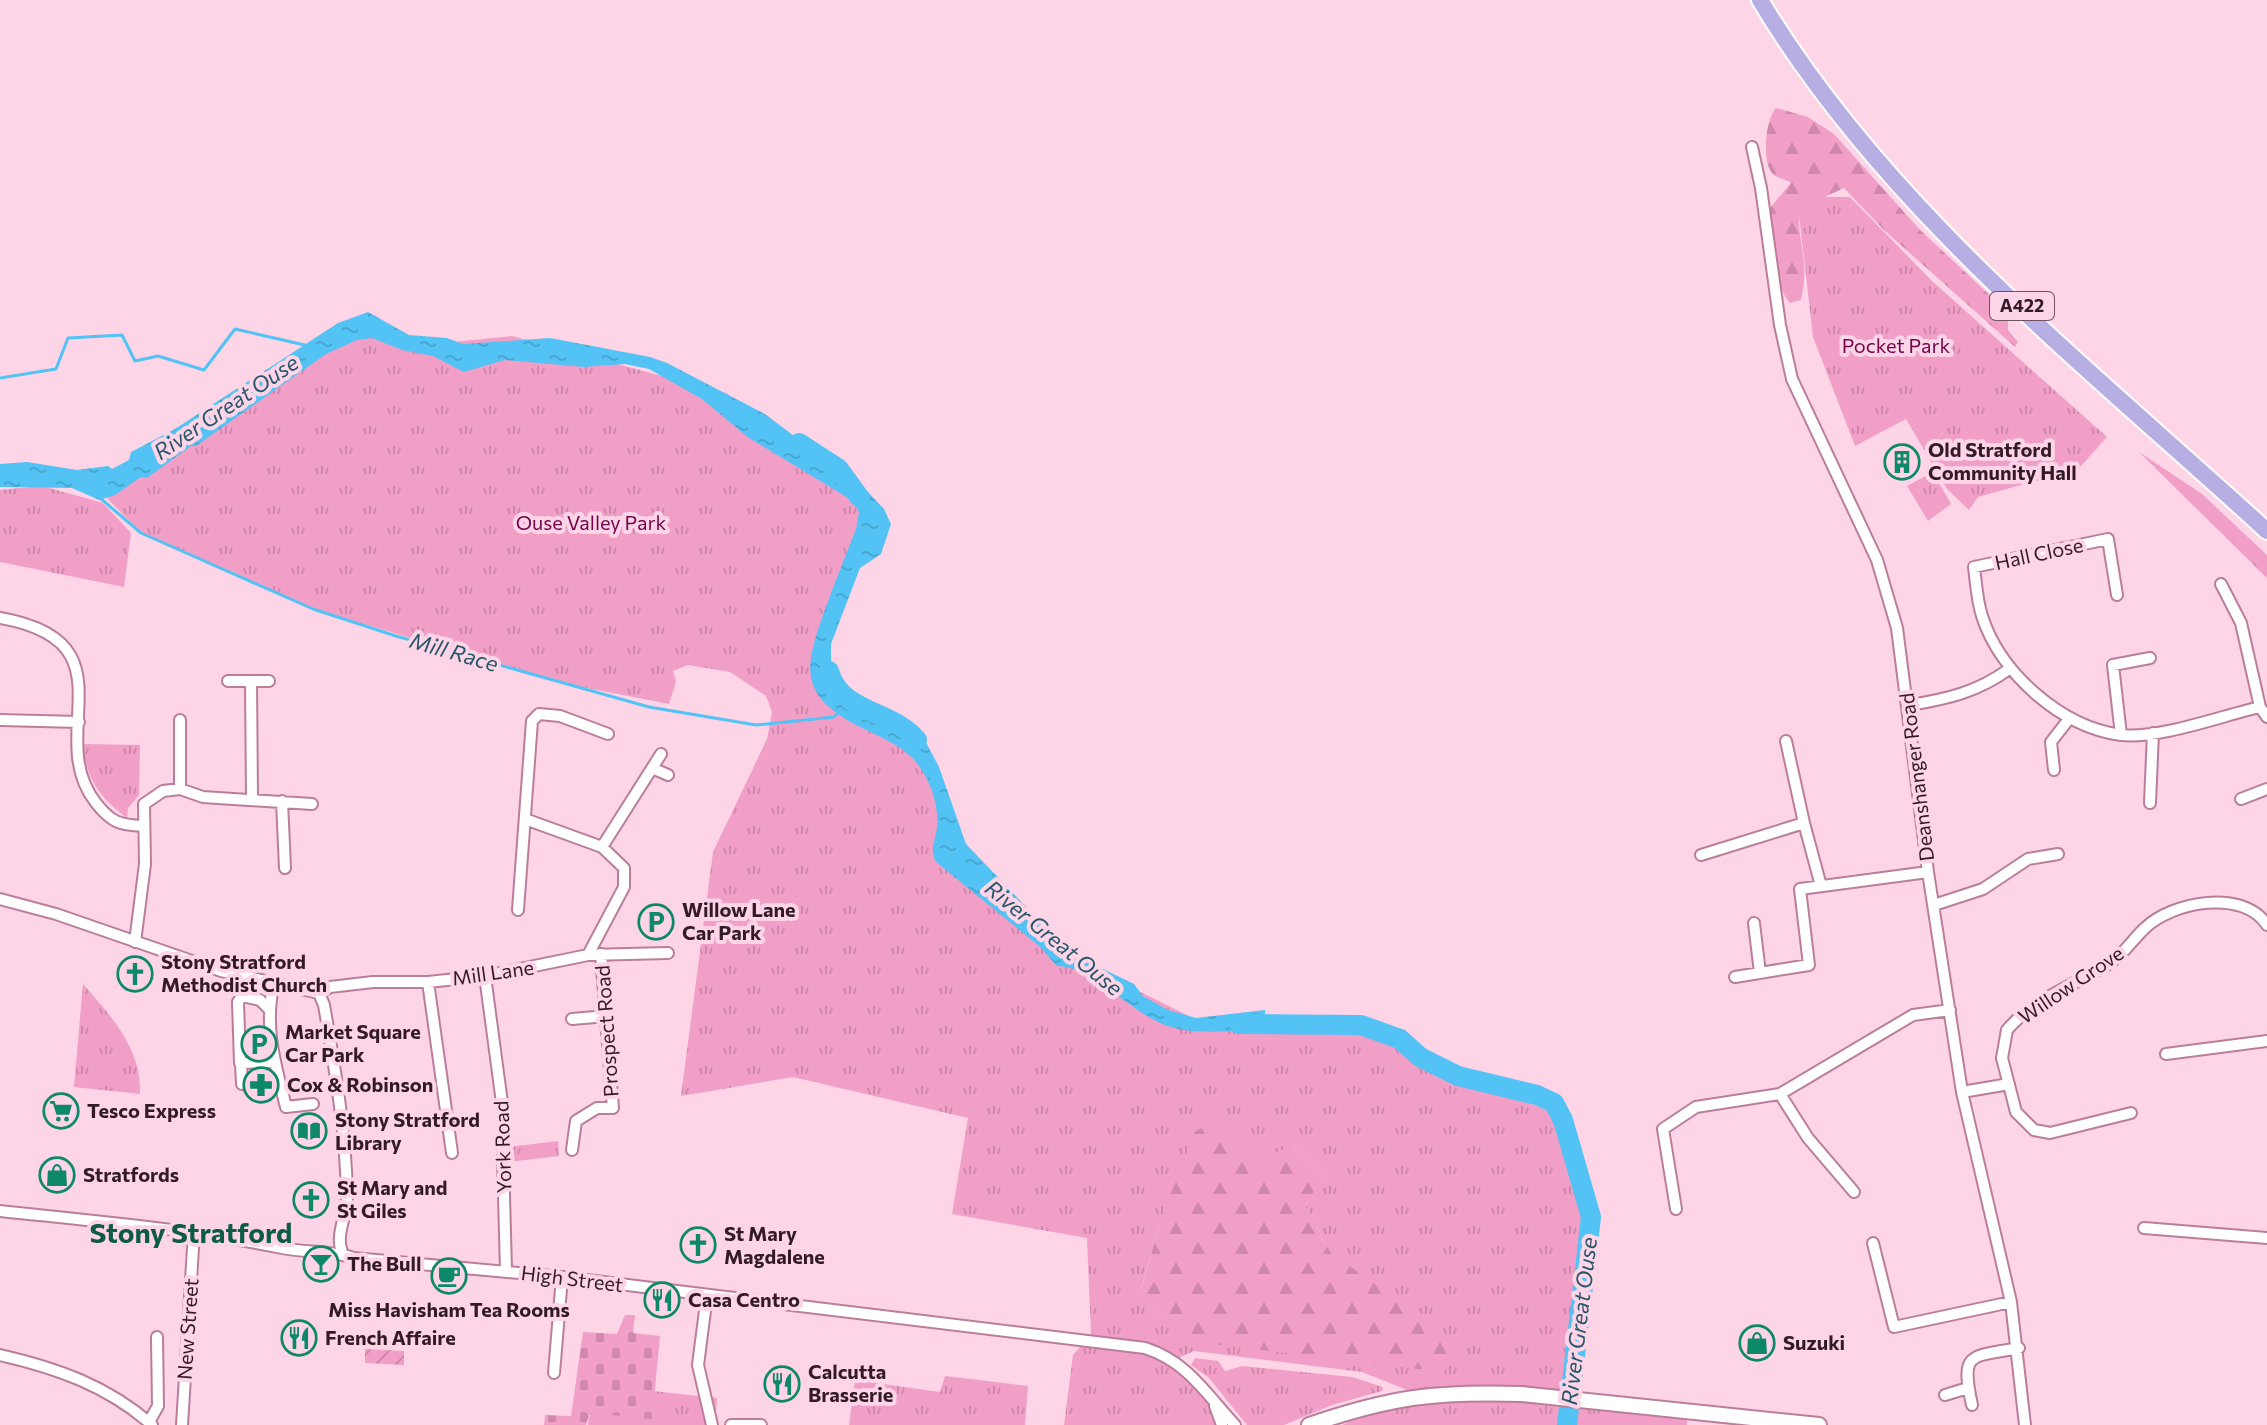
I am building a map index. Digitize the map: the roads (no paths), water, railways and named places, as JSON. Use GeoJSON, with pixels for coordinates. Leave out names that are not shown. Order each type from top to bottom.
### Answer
{"type":"FeatureCollection","features":[{"type":"Feature","properties":{"kind":"main road","name":"A422"},"geometry":{"type":"LineString","coordinates":[[1760,0],[1797,62],[1927,217],[2267,531]]}},
{"type":"Feature","properties":{"kind":"street","name":"Deanshanger Road"},"geometry":{"type":"LineString","coordinates":[[1752,147],[1761,188],[1780,325],[1792,379],[1877,560],[1897,628],[1910,705],[1928,872],[1962,1092],[2011,1302],[2019,1348],[2025,1425]]}},
{"type":"Feature","properties":{"kind":"street","name":"Hall Close"},"geometry":{"type":"LineString","coordinates":[[2009,669],[1982,617],[1974,567],[2108,539],[2117,595]]}},
{"type":"Feature","properties":{"kind":"street"},"geometry":{"type":"LineString","coordinates":[[2221,584],[2241,623],[2260,707],[2267,717]]}},
{"type":"Feature","properties":{"kind":"street"},"geometry":{"type":"LineString","coordinates":[[0,618],[30,623],[55,637],[73,659],[81,688],[77,768],[86,791],[108,818],[119,825],[143,826]]}},
{"type":"Feature","properties":{"kind":"street"},"geometry":{"type":"LineString","coordinates":[[2121,735],[2113,665],[2150,658]]}},
{"type":"Feature","properties":{"kind":"street"},"geometry":{"type":"LineString","coordinates":[[1910,705],[1986,687],[2009,669],[2069,719],[2121,735],[2153,733],[2260,707]]}},
{"type":"Feature","properties":{"kind":"street"},"geometry":{"type":"LineString","coordinates":[[228,681],[269,681]]}},
{"type":"Feature","properties":{"kind":"street"},"geometry":{"type":"LineString","coordinates":[[251,681],[252,799]]}},
{"type":"Feature","properties":{"kind":"street"},"geometry":{"type":"LineString","coordinates":[[518,910],[532,721],[539,714],[560,716],[608,734]]}},
{"type":"Feature","properties":{"kind":"street"},"geometry":{"type":"LineString","coordinates":[[2054,770],[2051,742],[2069,719]]}},
{"type":"Feature","properties":{"kind":"street"},"geometry":{"type":"LineString","coordinates":[[0,720],[79,722]]}},
{"type":"Feature","properties":{"kind":"street"},"geometry":{"type":"LineString","coordinates":[[180,720],[180,789]]}},
{"type":"Feature","properties":{"kind":"street"},"geometry":{"type":"LineString","coordinates":[[2150,803],[2153,733]]}},
{"type":"Feature","properties":{"kind":"street"},"geometry":{"type":"LineString","coordinates":[[1786,741],[1821,886]]}},
{"type":"Feature","properties":{"kind":"street"},"geometry":{"type":"LineString","coordinates":[[602,847],[661,754]]}},
{"type":"Feature","properties":{"kind":"street"},"geometry":{"type":"LineString","coordinates":[[652,768],[668,775]]}},
{"type":"Feature","properties":{"kind":"street"},"geometry":{"type":"LineString","coordinates":[[135,942],[145,864],[144,804],[163,791],[180,789],[203,797],[312,804]]}},
{"type":"Feature","properties":{"kind":"street"},"geometry":{"type":"LineString","coordinates":[[2241,799],[2267,789]]}},
{"type":"Feature","properties":{"kind":"street"},"geometry":{"type":"LineString","coordinates":[[282,801],[285,868]]}},
{"type":"Feature","properties":{"kind":"street"},"geometry":{"type":"LineString","coordinates":[[525,819],[602,847],[624,868],[624,887],[588,955]]}},
{"type":"Feature","properties":{"kind":"street"},"geometry":{"type":"LineString","coordinates":[[1701,855],[1804,823]]}},
{"type":"Feature","properties":{"kind":"street"},"geometry":{"type":"LineString","coordinates":[[1934,905],[1983,889],[2028,859],[2058,854]]}},
{"type":"Feature","properties":{"kind":"street"},"geometry":{"type":"LineString","coordinates":[[1735,977],[1809,965],[1800,889],[1928,872]]}},
{"type":"Feature","properties":{"kind":"street"},"geometry":{"type":"LineString","coordinates":[[0,899],[274,984],[317,992],[324,1005],[341,1107],[347,1200],[339,1239],[342,1252]]}},
{"type":"Feature","properties":{"kind":"street","name":"Willow Grove"},"geometry":{"type":"LineString","coordinates":[[2131,1113],[2050,1133],[2034,1130],[2016,1112],[2002,1058],[2003,1040],[2013,1023],[2115,960],[2145,927],[2165,914],[2184,907],[2235,904],[2250,909],[2267,925]]}},
{"type":"Feature","properties":{"kind":"street"},"geometry":{"type":"LineString","coordinates":[[1754,923],[1760,973]]}},
{"type":"Feature","properties":{"kind":"street","name":"Mill Lane"},"geometry":{"type":"LineString","coordinates":[[317,992],[330,987],[373,982],[428,982],[485,976],[588,955],[668,953]]}},
{"type":"Feature","properties":{"kind":"street","name":"Prospect Road"},"geometry":{"type":"LineString","coordinates":[[572,1150],[576,1121],[597,1108],[613,1108],[601,954]]}},
{"type":"Feature","properties":{"kind":"street","name":"York Road"},"geometry":{"type":"LineString","coordinates":[[485,976],[505,1125],[506,1271]]}},
{"type":"Feature","properties":{"kind":"street"},"geometry":{"type":"LineString","coordinates":[[428,982],[452,1153]]}},
{"type":"Feature","properties":{"kind":"street"},"geometry":{"type":"LineString","coordinates":[[274,984],[269,1009],[275,1062],[286,1107],[313,1104]]}},
{"type":"Feature","properties":{"kind":"street"},"geometry":{"type":"LineString","coordinates":[[242,1084],[238,1002],[242,996],[251,995],[269,1009]]}},
{"type":"Feature","properties":{"kind":"street"},"geometry":{"type":"LineString","coordinates":[[1676,1209],[1663,1129],[1696,1107],[1780,1094],[1913,1015],[1950,1010]]}},
{"type":"Feature","properties":{"kind":"street"},"geometry":{"type":"LineString","coordinates":[[572,1019],[607,1016]]}},
{"type":"Feature","properties":{"kind":"street"},"geometry":{"type":"LineString","coordinates":[[2166,1054],[2267,1041]]}},
{"type":"Feature","properties":{"kind":"street"},"geometry":{"type":"LineString","coordinates":[[241,1064],[275,1062]]}},
{"type":"Feature","properties":{"kind":"street"},"geometry":{"type":"LineString","coordinates":[[1962,1092],[2009,1084]]}},
{"type":"Feature","properties":{"kind":"street"},"geometry":{"type":"LineString","coordinates":[[1780,1094],[1808,1138],[1854,1192]]}},
{"type":"Feature","properties":{"kind":"street","name":"High Street"},"geometry":{"type":"LineString","coordinates":[[0,1211],[194,1232],[286,1249],[342,1252],[354,1258],[562,1277],[1145,1348],[1175,1360],[1235,1425]]}},
{"type":"Feature","properties":{"kind":"street"},"geometry":{"type":"LineString","coordinates":[[2144,1228],[2267,1238]]}},
{"type":"Feature","properties":{"kind":"street","name":"New Street"},"geometry":{"type":"LineString","coordinates":[[182,1425],[194,1232]]}},
{"type":"Feature","properties":{"kind":"street"},"geometry":{"type":"LineString","coordinates":[[1873,1243],[1894,1327],[2011,1302]]}},
{"type":"Feature","properties":{"kind":"street"},"geometry":{"type":"LineString","coordinates":[[554,1373],[562,1277]]}},
{"type":"Feature","properties":{"kind":"street"},"geometry":{"type":"LineString","coordinates":[[707,1295],[698,1365],[712,1425]]}},
{"type":"Feature","properties":{"kind":"street"},"geometry":{"type":"LineString","coordinates":[[0,1355],[84,1380],[147,1422],[158,1406],[157,1337]]}},
{"type":"Feature","properties":{"kind":"street"},"geometry":{"type":"LineString","coordinates":[[1972,1405],[1964,1371],[1969,1362],[1979,1356],[2019,1348]]}},
{"type":"Feature","properties":{"kind":"street"},"geometry":{"type":"LineString","coordinates":[[1945,1395],[1968,1388]]}},
{"type":"Feature","properties":{"kind":"street"},"geometry":{"type":"LineString","coordinates":[[1309,1425],[1404,1397],[1522,1394],[1658,1408],[1704,1419],[1811,1424]]}},
{"type":"Feature","properties":{"kind":"street"},"geometry":{"type":"LineString","coordinates":[[1215,1404],[1222,1425]]}},
{"type":"Feature","properties":{"kind":"street"},"geometry":{"type":"LineString","coordinates":[[731,1425],[761,1425]]}},
{"type":"Feature","properties":{"kind":"water"},"geometry":{"type":"Polygon","coordinates":[[[368,312],[409,335],[447,338],[463,344],[550,338],[667,363],[765,414],[868,492],[884,509],[891,524],[881,554],[860,568],[831,644],[831,675],[844,697],[860,711],[883,723],[901,723],[922,735],[939,767],[966,844],[1060,942],[1099,967],[1134,984],[1143,996],[1168,1010],[1196,1018],[1265,1010],[1265,1028],[1194,1031],[1157,1021],[1099,982],[1070,968],[1057,966],[1039,946],[936,862],[933,851],[936,808],[921,769],[900,748],[838,714],[825,703],[811,679],[812,651],[817,634],[856,529],[859,513],[855,502],[749,438],[702,399],[649,369],[625,364],[584,367],[505,360],[464,372],[433,356],[402,350],[372,338],[357,340],[326,354],[196,446],[191,446],[147,478],[141,477],[115,495],[99,500],[72,488],[0,487],[0,464],[27,462],[77,470],[108,466],[112,469],[129,460],[131,452],[175,429],[338,323],[368,312]]]}},
{"type":"Feature","properties":{"kind":"waterway"},"geometry":{"type":"LineString","coordinates":[[0,378],[56,369],[68,338],[122,335],[135,361],[158,356],[204,370],[235,329],[309,346]]}},
{"type":"Feature","properties":{"kind":"waterway","name":"River Great Ouse"},"geometry":{"type":"LineString","coordinates":[[799,443],[839,469],[860,498]]}},
{"type":"Feature","properties":{"kind":"waterway","name":"Mill Race"},"geometry":{"type":"LineString","coordinates":[[100,498],[141,533],[313,609],[396,636],[649,707],[756,725],[834,717],[840,711]]}},
{"type":"Feature","properties":{"kind":"waterway","name":"River Great Ouse"},"geometry":{"type":"LineString","coordinates":[[829,671],[844,695],[895,722],[917,740]]}},
{"type":"Feature","properties":{"kind":"waterway","name":"River Great Ouse"},"geometry":{"type":"LineString","coordinates":[[1239,1024],[1361,1025],[1400,1039],[1420,1057],[1458,1076],[1537,1095],[1554,1103],[1563,1120],[1591,1217],[1567,1425]]}},
{"type":"Feature","properties":{"kind":"place","name":"Old Stratford Community Hall"},"geometry":{"type":"Point","coordinates":[1902,462]}},
{"type":"Feature","properties":{"kind":"place","name":"Willow Lane Car Park"},"geometry":{"type":"Point","coordinates":[656,922]}},
{"type":"Feature","properties":{"kind":"place","name":"Stony Stratford Methodist Church"},"geometry":{"type":"Point","coordinates":[135,974]}},
{"type":"Feature","properties":{"kind":"place","name":"Market Square Car Park"},"geometry":{"type":"Point","coordinates":[259,1044]}},
{"type":"Feature","properties":{"kind":"place","name":"Cox & Robinson"},"geometry":{"type":"Point","coordinates":[261,1085]}},
{"type":"Feature","properties":{"kind":"place","name":"Tesco Express"},"geometry":{"type":"Point","coordinates":[61,1111]}},
{"type":"Feature","properties":{"kind":"place","name":"Stony Stratford Library"},"geometry":{"type":"Point","coordinates":[309,1131]}},
{"type":"Feature","properties":{"kind":"place","name":"Stratfords"},"geometry":{"type":"Point","coordinates":[57,1175]}},
{"type":"Feature","properties":{"kind":"place","name":"St Mary and St Giles"},"geometry":{"type":"Point","coordinates":[311,1200]}},
{"type":"Feature","properties":{"kind":"place","name":"St Mary Magdalene"},"geometry":{"type":"Point","coordinates":[698,1245]}},
{"type":"Feature","properties":{"kind":"place","name":"The Bull"},"geometry":{"type":"Point","coordinates":[321,1264]}},
{"type":"Feature","properties":{"kind":"place","name":"Miss Havisham Tea Rooms"},"geometry":{"type":"Point","coordinates":[449,1276]}},
{"type":"Feature","properties":{"kind":"place","name":"Casa Centro"},"geometry":{"type":"Point","coordinates":[662,1300]}},
{"type":"Feature","properties":{"kind":"place","name":"French Affaire"},"geometry":{"type":"Point","coordinates":[299,1338]}},
{"type":"Feature","properties":{"kind":"place","name":"Suzuki"},"geometry":{"type":"Point","coordinates":[1757,1343]}},
{"type":"Feature","properties":{"kind":"place","name":"Calcutta Brasserie"},"geometry":{"type":"Point","coordinates":[782,1384]}},
{"type":"Feature","properties":{"kind":"district","name":"Stony Stratford"},"geometry":{"type":"Point","coordinates":[191,1233]}},
{"type":"Feature","properties":{"kind":"park label","name":"Pocket Park"},"geometry":{"type":"Point","coordinates":[1896,346]}},
{"type":"Feature","properties":{"kind":"park label","name":"Ouse Valley Park"},"geometry":{"type":"Point","coordinates":[591,523]}}]}
